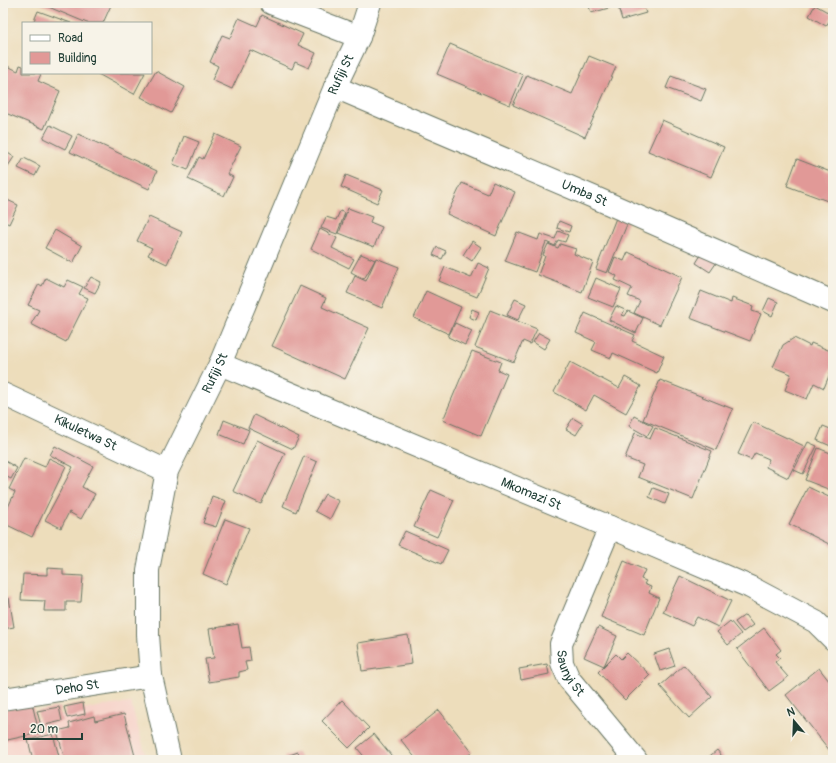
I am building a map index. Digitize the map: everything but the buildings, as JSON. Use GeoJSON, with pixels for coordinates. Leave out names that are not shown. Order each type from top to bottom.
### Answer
{"type":"FeatureCollection","features":[{"type":"Feature","properties":{"kind":"street"},"geometry":{"type":"LineString","coordinates":[[271,3],[359,37]]}},
{"type":"Feature","properties":{"kind":"street","name":"Rufiji St"},"geometry":{"type":"LineString","coordinates":[[170,760],[151,676],[148,635],[148,570],[167,471],[220,364],[335,87],[359,37],[370,3]]}},
{"type":"Feature","properties":{"kind":"street","name":"Umba St"},"geometry":{"type":"LineString","coordinates":[[335,87],[598,199],[833,302]]}},
{"type":"Feature","properties":{"kind":"street","name":"Mkomazi St"},"geometry":{"type":"LineString","coordinates":[[220,364],[610,526],[750,587],[816,622],[833,639]]}},
{"type":"Feature","properties":{"kind":"street","name":"Kikuletwa St"},"geometry":{"type":"LineString","coordinates":[[3,394],[167,471]]}},
{"type":"Feature","properties":{"kind":"street","name":"Saunyi St"},"geometry":{"type":"LineString","coordinates":[[610,526],[561,644],[562,664],[569,679],[636,760]]}},
{"type":"Feature","properties":{"kind":"street","name":"Deho St"},"geometry":{"type":"LineString","coordinates":[[3,699],[151,676]]}},
{"type":"Feature","properties":{"kind":"shaded area"},"geometry":{"type":"Polygon","coordinates":[[[131,703],[147,760],[3,760],[3,726],[102,706],[131,703]]]}}]}
